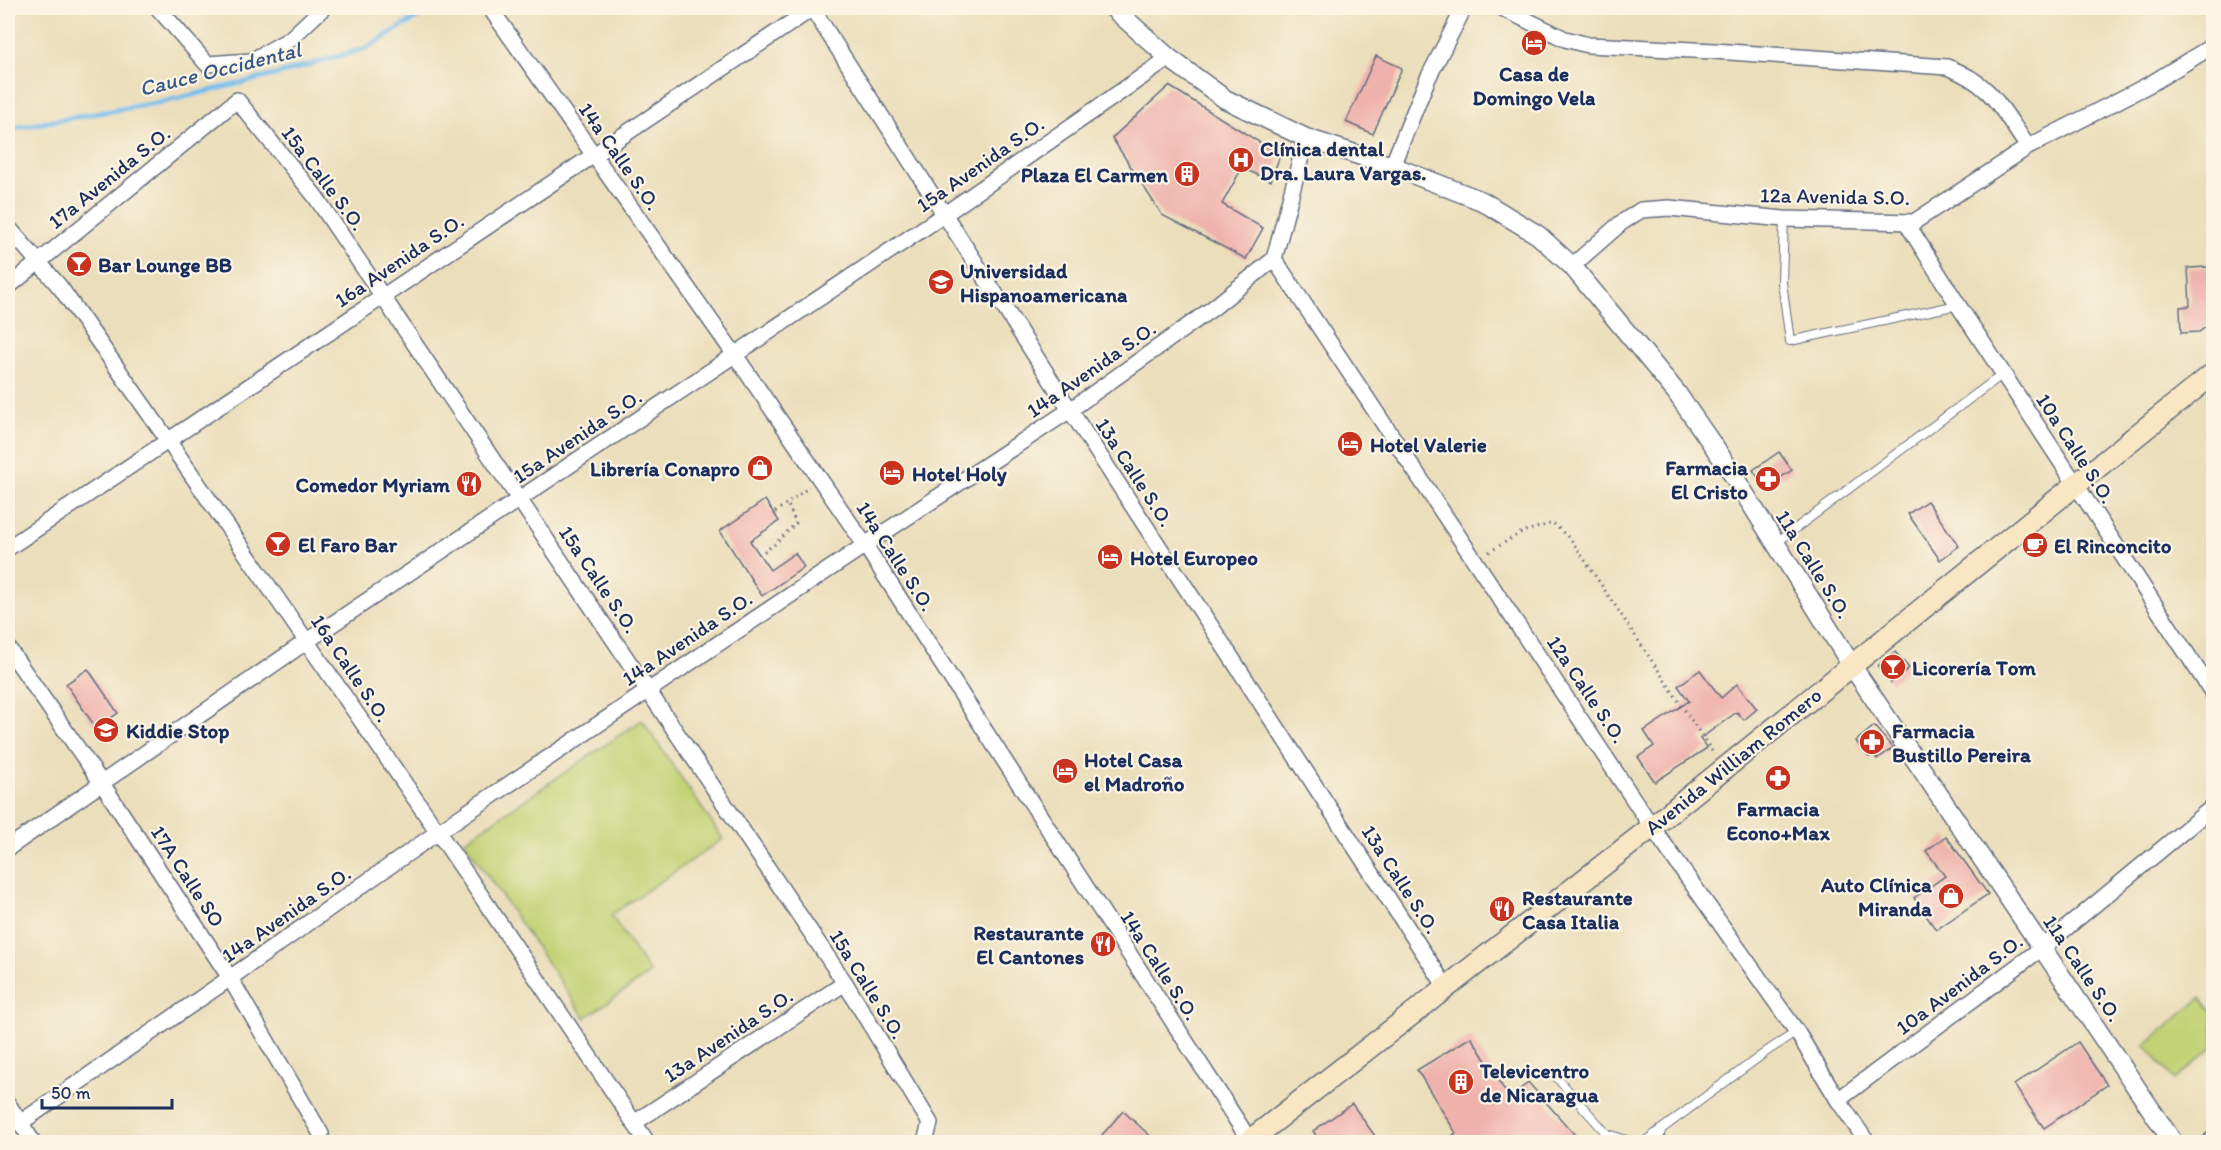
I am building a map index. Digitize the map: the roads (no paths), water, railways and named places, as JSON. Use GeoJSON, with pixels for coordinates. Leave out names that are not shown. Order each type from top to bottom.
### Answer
{"type":"FeatureCollection","features":[{"type":"Feature","properties":{"kind":"main road","name":"Avenida William Romero"},"geometry":{"type":"LineString","coordinates":[[1249,1142],[1652,827],[2214,373]]}},
{"type":"Feature","properties":{"kind":"street"},"geometry":{"type":"LineString","coordinates":[[158,8],[207,64],[251,61],[290,39],[323,8]]}},
{"type":"Feature","properties":{"kind":"street","name":"14a Calle S.O."},"geometry":{"type":"LineString","coordinates":[[490,8],[735,355],[865,544],[1249,1142]]}},
{"type":"Feature","properties":{"kind":"street","name":"16a Avenida S.O."},"geometry":{"type":"LineString","coordinates":[[8,548],[167,439],[813,8]]}},
{"type":"Feature","properties":{"kind":"street","name":"13a Calle S.O."},"geometry":{"type":"LineString","coordinates":[[813,8],[1070,410],[1446,987]]}},
{"type":"Feature","properties":{"kind":"street"},"geometry":{"type":"LineString","coordinates":[[1113,8],[1169,58],[1225,99],[1306,138],[1274,259]]}},
{"type":"Feature","properties":{"kind":"street"},"geometry":{"type":"LineString","coordinates":[[1392,166],[1428,78],[1464,8]]}},
{"type":"Feature","properties":{"kind":"street"},"geometry":{"type":"LineString","coordinates":[[1502,8],[1565,39],[1588,45],[1947,67],[1963,73],[1986,89],[1997,101],[2028,147]]}},
{"type":"Feature","properties":{"kind":"street","name":"12a Avenida S.O."},"geometry":{"type":"LineString","coordinates":[[1572,266],[1622,223],[1641,210],[1670,208],[1784,219],[1914,222],[2028,147],[2152,83],[2214,45]]}},
{"type":"Feature","properties":{"kind":"street","name":"15a Avenida S.O."},"geometry":{"type":"LineString","coordinates":[[8,848],[307,641],[945,214],[1169,58]]}},
{"type":"Feature","properties":{"kind":"street","name":"17a Avenida S.O."},"geometry":{"type":"LineString","coordinates":[[8,287],[237,100]]}},
{"type":"Feature","properties":{"kind":"street","name":"15a Calle S.O."},"geometry":{"type":"LineString","coordinates":[[237,100],[315,196],[845,983],[930,1123],[925,1143]]}},
{"type":"Feature","properties":{"kind":"street","name":"11a Calle S.O."},"geometry":{"type":"LineString","coordinates":[[1306,138],[1392,166],[1482,201],[1538,235],[1572,266],[1676,392],[1728,467],[1852,666],[2173,1143]]}},
{"type":"Feature","properties":{"kind":"street","name":"10a Calle S.O."},"geometry":{"type":"LineString","coordinates":[[1906,222],[2214,695]]}},
{"type":"Feature","properties":{"kind":"street","name":"16a Calle S.O."},"geometry":{"type":"LineString","coordinates":[[8,227],[60,287],[167,439],[438,832],[647,1143]]}},
{"type":"Feature","properties":{"kind":"street","name":"14a Avenida S.O."},"geometry":{"type":"LineString","coordinates":[[20,1123],[648,689],[1070,410],[1213,308],[1274,259]]}},
{"type":"Feature","properties":{"kind":"street","name":"12a Calle S.O."},"geometry":{"type":"LineString","coordinates":[[1274,259],[1652,827],[1797,1032],[1867,1143]]}},
{"type":"Feature","properties":{"kind":"street","name":"17A Calle SO"},"geometry":{"type":"LineString","coordinates":[[8,648],[101,782],[230,978],[321,1134]]}},
{"type":"Feature","properties":{"kind":"street","name":"10a Avenida S.O."},"geometry":{"type":"LineString","coordinates":[[1838,1100],[2042,948],[2214,806]]}},
{"type":"Feature","properties":{"kind":"street","name":"13a Avenida S.O."},"geometry":{"type":"LineString","coordinates":[[634,1123],[845,983]]}},
{"type":"Feature","properties":{"kind":"street"},"geometry":{"type":"LineString","coordinates":[[8,1104],[33,1143]]}},
{"type":"Feature","properties":{"kind":"street"},"geometry":{"type":"LineString","coordinates":[[2209,1143],[2214,1138]]}},
{"type":"Feature","properties":{"kind":"lane"},"geometry":{"type":"LineString","coordinates":[[1784,219],[1782,282],[1790,341],[1958,305]]}},
{"type":"Feature","properties":{"kind":"lane"},"geometry":{"type":"LineString","coordinates":[[1775,544],[2003,374]]}},
{"type":"Feature","properties":{"kind":"lane"},"geometry":{"type":"LineString","coordinates":[[1644,1143],[1770,1049],[1797,1032]]}},
{"type":"Feature","properties":{"kind":"lane"},"geometry":{"type":"LineString","coordinates":[[1558,1078],[1607,1134],[1633,1143]]}},
{"type":"Feature","properties":{"kind":"lane"},"geometry":{"type":"LineString","coordinates":[[1659,1143],[1661,1130]]}},
{"type":"Feature","properties":{"kind":"waterway","name":"Cauce Occidental"},"geometry":{"type":"LineString","coordinates":[[8,129],[167,101],[275,75],[366,48],[423,14],[429,8]]}},
{"type":"Feature","properties":{"kind":"place","name":"Casa de Domingo Vela"},"geometry":{"type":"Point","coordinates":[1534,43]}},
{"type":"Feature","properties":{"kind":"place","name":"Clínica dental Dra. Laura Vargas."},"geometry":{"type":"Point","coordinates":[1241,160]}},
{"type":"Feature","properties":{"kind":"place","name":"Plaza El Carmen"},"geometry":{"type":"Point","coordinates":[1187,174]}},
{"type":"Feature","properties":{"kind":"place","name":"Bar Lounge BB"},"geometry":{"type":"Point","coordinates":[79,264]}},
{"type":"Feature","properties":{"kind":"place","name":"Universidad Hispanoamericana"},"geometry":{"type":"Point","coordinates":[941,282]}},
{"type":"Feature","properties":{"kind":"place","name":"Hotel Valerie"},"geometry":{"type":"Point","coordinates":[1350,444]}},
{"type":"Feature","properties":{"kind":"place","name":"Librería Conapro"},"geometry":{"type":"Point","coordinates":[760,468]}},
{"type":"Feature","properties":{"kind":"place","name":"Hotel Holy"},"geometry":{"type":"Point","coordinates":[892,473]}},
{"type":"Feature","properties":{"kind":"place","name":"Farmacia El Cristo"},"geometry":{"type":"Point","coordinates":[1768,479]}},
{"type":"Feature","properties":{"kind":"place","name":"Comedor Myriam"},"geometry":{"type":"Point","coordinates":[469,484]}},
{"type":"Feature","properties":{"kind":"place","name":"El Faro Bar"},"geometry":{"type":"Point","coordinates":[278,544]}},
{"type":"Feature","properties":{"kind":"place","name":"El Rinconcito"},"geometry":{"type":"Point","coordinates":[2035,545]}},
{"type":"Feature","properties":{"kind":"place","name":"Hotel Europeo"},"geometry":{"type":"Point","coordinates":[1110,557]}},
{"type":"Feature","properties":{"kind":"place","name":"Licorería Tom"},"geometry":{"type":"Point","coordinates":[1893,667]}},
{"type":"Feature","properties":{"kind":"place","name":"Kiddie Stop"},"geometry":{"type":"Point","coordinates":[106,730]}},
{"type":"Feature","properties":{"kind":"place","name":"Farmacia Bustillo Pereira"},"geometry":{"type":"Point","coordinates":[1872,742]}},
{"type":"Feature","properties":{"kind":"place","name":"Hotel Casa el Madroño"},"geometry":{"type":"Point","coordinates":[1065,771]}},
{"type":"Feature","properties":{"kind":"place","name":"Farmacia Econo+Max"},"geometry":{"type":"Point","coordinates":[1778,778]}},
{"type":"Feature","properties":{"kind":"place","name":"Auto Clínica Miranda"},"geometry":{"type":"Point","coordinates":[1951,896]}},
{"type":"Feature","properties":{"kind":"place","name":"Restaurante Casa Italia"},"geometry":{"type":"Point","coordinates":[1502,909]}},
{"type":"Feature","properties":{"kind":"place","name":"Restaurante El Cantones"},"geometry":{"type":"Point","coordinates":[1103,944]}},
{"type":"Feature","properties":{"kind":"place","name":"Televicentro de Nicaragua"},"geometry":{"type":"Point","coordinates":[1461,1082]}}]}
